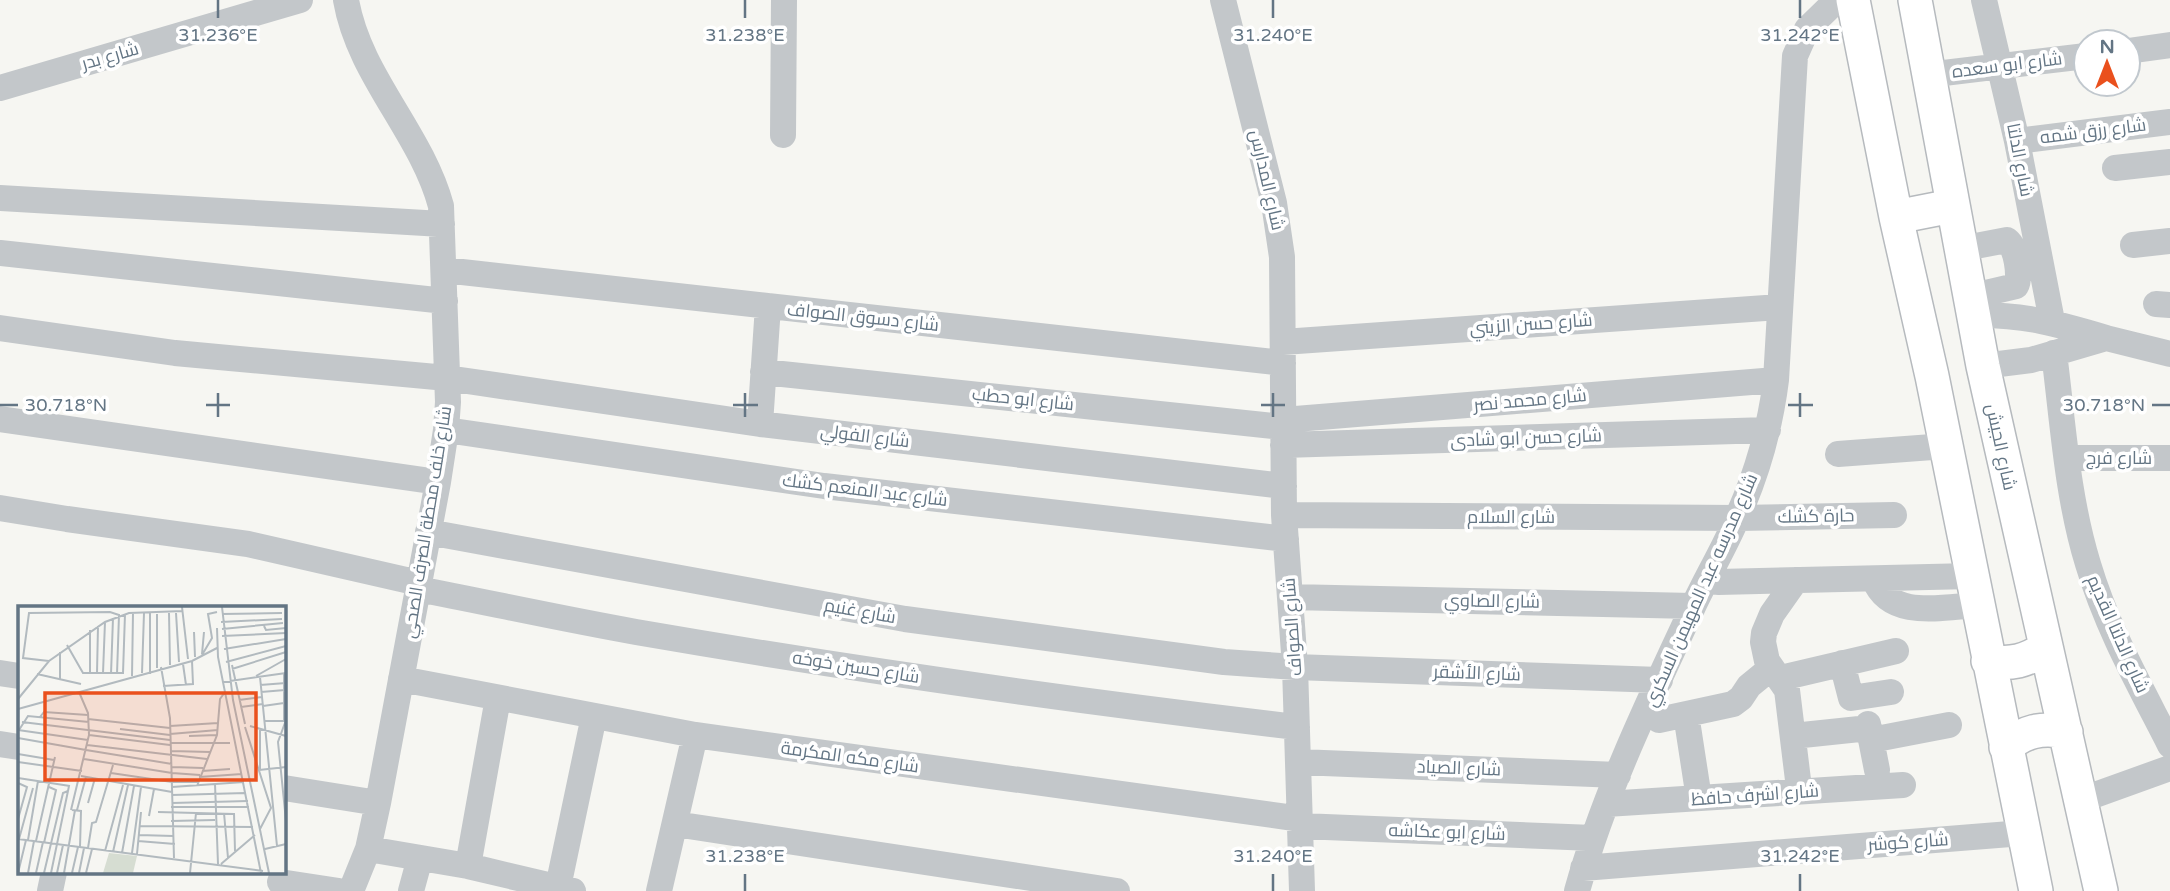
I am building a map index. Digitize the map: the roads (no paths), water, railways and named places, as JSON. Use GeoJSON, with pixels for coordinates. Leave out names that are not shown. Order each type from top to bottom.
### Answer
{"type":"FeatureCollection","features":[{"type":"Feature","properties":{"kind":"main road"},"geometry":{"type":"LineString","coordinates":[[1853,0],[1896,218],[1933,376],[2036,891]]}},
{"type":"Feature","properties":{"kind":"main road","name":"شارع الجيش"},"geometry":{"type":"LineString","coordinates":[[1914,0],[1983,366],[2101,891]]}},
{"type":"Feature","properties":{"kind":"main road"},"geometry":{"type":"LineString","coordinates":[[1896,218],[1952,206]]}},
{"type":"Feature","properties":{"kind":"main road"},"geometry":{"type":"LineString","coordinates":[[1933,376],[1983,366]]}},
{"type":"Feature","properties":{"kind":"main road"},"geometry":{"type":"LineString","coordinates":[[1988,661],[2000,663],[2025,660],[2045,648]]}},
{"type":"Feature","properties":{"kind":"main road"},"geometry":{"type":"LineString","coordinates":[[2006,747],[2015,738],[2040,729],[2066,732]]}},
{"type":"Feature","properties":{"kind":"street","name":"شارع بدر"},"geometry":{"type":"LineString","coordinates":[[0,88],[300,0]]}},
{"type":"Feature","properties":{"kind":"street","name":"شارع خلف محطة الصرف الصحي"},"geometry":{"type":"LineString","coordinates":[[345,0],[350,23],[367,63],[418,147],[435,182],[441,206],[447,378],[446,430],[438,482],[378,803],[368,849],[351,891]]}},
{"type":"Feature","properties":{"kind":"street"},"geometry":{"type":"LineString","coordinates":[[783,135],[784,0]]}},
{"type":"Feature","properties":{"kind":"street","name":"شارع المدارس"},"geometry":{"type":"LineString","coordinates":[[1223,0],[1279,230],[1282,257],[1283,353]]}},
{"type":"Feature","properties":{"kind":"street","name":"شارع مدرسه عبد المهيمن السكري"},"geometry":{"type":"LineString","coordinates":[[1580,879],[1618,775],[1693,606],[1738,518],[1768,430],[1776,380],[1795,56],[1807,29],[1837,0]]}},
{"type":"Feature","properties":{"kind":"street","name":"شارع الدلتا"},"geometry":{"type":"LineString","coordinates":[[1984,0],[2017,141],[2052,321]]}},
{"type":"Feature","properties":{"kind":"street"},"geometry":{"type":"LineString","coordinates":[[2142,49],[2170,46]]}},
{"type":"Feature","properties":{"kind":"street","name":"شارع ابو سعده"},"geometry":{"type":"LineString","coordinates":[[1927,75],[2072,57]]}},
{"type":"Feature","properties":{"kind":"street","name":"شارع رزق شمه"},"geometry":{"type":"LineString","coordinates":[[2017,141],[2170,122]]}},
{"type":"Feature","properties":{"kind":"street"},"geometry":{"type":"LineString","coordinates":[[2115,168],[2170,162]]}},
{"type":"Feature","properties":{"kind":"street"},"geometry":{"type":"LineString","coordinates":[[0,198],[442,225]]}},
{"type":"Feature","properties":{"kind":"street"},"geometry":{"type":"LineString","coordinates":[[1960,249],[2007,240],[2013,247],[2019,278],[2016,286],[1971,306]]}},
{"type":"Feature","properties":{"kind":"street"},"geometry":{"type":"LineString","coordinates":[[2133,245],[2170,241]]}},
{"type":"Feature","properties":{"kind":"street"},"geometry":{"type":"LineString","coordinates":[[0,253],[445,301]]}},
{"type":"Feature","properties":{"kind":"street","name":"شارع دسوق الصواف"},"geometry":{"type":"LineString","coordinates":[[443,270],[768,306],[1283,353]]}},
{"type":"Feature","properties":{"kind":"street"},"geometry":{"type":"LineString","coordinates":[[760,424],[768,306]]}},
{"type":"Feature","properties":{"kind":"street"},"geometry":{"type":"LineString","coordinates":[[1971,306],[2001,314],[2052,321],[2170,354]]}},
{"type":"Feature","properties":{"kind":"street","name":"شارع حسن الزيني"},"geometry":{"type":"LineString","coordinates":[[1283,353],[1780,307]]}},
{"type":"Feature","properties":{"kind":"street","name":"شارع الفولي"},"geometry":{"type":"LineString","coordinates":[[0,328],[175,353],[447,378],[760,424],[1284,486]]}},
{"type":"Feature","properties":{"kind":"street"},"geometry":{"type":"LineString","coordinates":[[1983,366],[2031,360],[2106,338]]}},
{"type":"Feature","properties":{"kind":"street","name":"شارع الصواف"},"geometry":{"type":"LineString","coordinates":[[1283,353],[1285,527],[1295,667],[1302,891]]}},
{"type":"Feature","properties":{"kind":"street","name":"شارع الدلتا القديم"},"geometry":{"type":"LineString","coordinates":[[2053,353],[2074,509],[2087,564],[2117,641],[2170,745]]}},
{"type":"Feature","properties":{"kind":"street","name":"شارع ابو حطب"},"geometry":{"type":"LineString","coordinates":[[763,372],[1283,431]]}},
{"type":"Feature","properties":{"kind":"street","name":"شارع محمد نصر"},"geometry":{"type":"LineString","coordinates":[[1283,431],[1776,380]]}},
{"type":"Feature","properties":{"kind":"street"},"geometry":{"type":"LineString","coordinates":[[0,419],[438,482]]}},
{"type":"Feature","properties":{"kind":"street","name":"شارع عبد المنعم كشك"},"geometry":{"type":"LineString","coordinates":[[446,430],[824,486],[1285,527]]}},
{"type":"Feature","properties":{"kind":"street","name":"شارع حسن ابو شادى"},"geometry":{"type":"LineString","coordinates":[[1283,431],[1768,430]]}},
{"type":"Feature","properties":{"kind":"street"},"geometry":{"type":"LineString","coordinates":[[1838,454],[1946,446]]}},
{"type":"Feature","properties":{"kind":"street","name":"شارع فرج"},"geometry":{"type":"LineString","coordinates":[[2067,458],[2170,458]]}},
{"type":"Feature","properties":{"kind":"street","name":"شارع حسين خوخه"},"geometry":{"type":"LineString","coordinates":[[0,508],[248,544],[418,586],[634,632],[1080,701],[1297,727]]}},
{"type":"Feature","properties":{"kind":"street","name":"حارة كشك"},"geometry":{"type":"LineString","coordinates":[[1738,518],[1894,515]]}},
{"type":"Feature","properties":{"kind":"street","name":"شارع السلام"},"geometry":{"type":"LineString","coordinates":[[1285,527],[1738,518]]}},
{"type":"Feature","properties":{"kind":"street","name":"شارع غنيم"},"geometry":{"type":"LineString","coordinates":[[428,531],[905,619],[1224,662],[1295,667]]}},
{"type":"Feature","properties":{"kind":"street"},"geometry":{"type":"LineString","coordinates":[[1718,582],[1874,579],[1975,591]]}},
{"type":"Feature","properties":{"kind":"street"},"geometry":{"type":"LineString","coordinates":[[1796,580],[1772,614],[1764,633],[1765,656],[1787,690],[1798,780]]}},
{"type":"Feature","properties":{"kind":"street","name":"شارع الصاوي"},"geometry":{"type":"LineString","coordinates":[[1290,597],[1693,606]]}},
{"type":"Feature","properties":{"kind":"street"},"geometry":{"type":"LineString","coordinates":[[1659,720],[1733,704],[1749,686],[1776,673],[1896,651]]}},
{"type":"Feature","properties":{"kind":"street"},"geometry":{"type":"LineString","coordinates":[[1842,663],[1850,696],[1854,699],[1891,692]]}},
{"type":"Feature","properties":{"kind":"street","name":"شارع الأشقر"},"geometry":{"type":"LineString","coordinates":[[1295,667],[1660,680]]}},
{"type":"Feature","properties":{"kind":"street"},"geometry":{"type":"LineString","coordinates":[[0,673],[18,676]]}},
{"type":"Feature","properties":{"kind":"street","name":"شارع مكه المكرمة"},"geometry":{"type":"LineString","coordinates":[[401,679],[695,735],[1301,823]]}},
{"type":"Feature","properties":{"kind":"street"},"geometry":{"type":"LineString","coordinates":[[468,866],[498,698]]}},
{"type":"Feature","properties":{"kind":"street"},"geometry":{"type":"LineString","coordinates":[[1863,698],[1877,770]]}},
{"type":"Feature","properties":{"kind":"street"},"geometry":{"type":"LineString","coordinates":[[1686,714],[1698,792]]}},
{"type":"Feature","properties":{"kind":"street"},"geometry":{"type":"LineString","coordinates":[[368,849],[468,866],[509,884],[565,889],[594,716]]}},
{"type":"Feature","properties":{"kind":"street"},"geometry":{"type":"LineString","coordinates":[[1793,736],[1870,734],[1949,725]]}},
{"type":"Feature","properties":{"kind":"street"},"geometry":{"type":"LineString","coordinates":[[659,891],[695,735]]}},
{"type":"Feature","properties":{"kind":"street"},"geometry":{"type":"LineString","coordinates":[[0,744],[18,747]]}},
{"type":"Feature","properties":{"kind":"street","name":"شارع الصياد"},"geometry":{"type":"LineString","coordinates":[[1299,762],[1618,775]]}},
{"type":"Feature","properties":{"kind":"street"},"geometry":{"type":"LineString","coordinates":[[2081,800],[2170,768]]}},
{"type":"Feature","properties":{"kind":"street","name":"شارع اشرف حافظ"},"geometry":{"type":"LineString","coordinates":[[1606,804],[1903,785]]}},
{"type":"Feature","properties":{"kind":"street"},"geometry":{"type":"LineString","coordinates":[[285,788],[378,803]]}},
{"type":"Feature","properties":{"kind":"street","name":"شارع ابو عكاشه"},"geometry":{"type":"LineString","coordinates":[[1301,823],[1593,838]]}},
{"type":"Feature","properties":{"kind":"street"},"geometry":{"type":"LineString","coordinates":[[675,824],[1117,891]]}},
{"type":"Feature","properties":{"kind":"street","name":"شارع كوشر"},"geometry":{"type":"LineString","coordinates":[[1580,879],[2023,833]]}},
{"type":"Feature","properties":{"kind":"street"},"geometry":{"type":"LineString","coordinates":[[411,891],[420,858]]}},
{"type":"Feature","properties":{"kind":"street"},"geometry":{"type":"LineString","coordinates":[[280,882],[339,891]]}}]}
